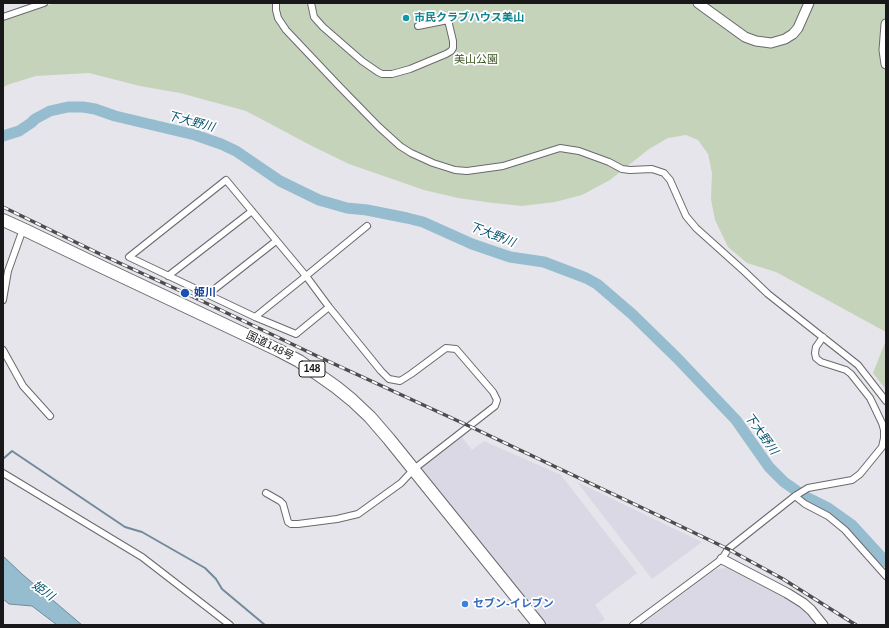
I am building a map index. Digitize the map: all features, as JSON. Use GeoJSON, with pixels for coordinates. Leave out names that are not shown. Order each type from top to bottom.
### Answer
{"type":"FeatureCollection","features":[{"type":"Feature","properties":{"kind":"highway","name":"国道148号"},"geometry":{"type":"LineString","coordinates":[[3,220],[23,228],[278,350],[319,374],[352,400],[370,417],[414,469],[539,625]]}},
{"type":"Feature","properties":{"kind":"street"},"geometry":{"type":"LineString","coordinates":[[3,16],[44,3]]}},
{"type":"Feature","properties":{"kind":"street"},"geometry":{"type":"LineString","coordinates":[[276,3],[278,18],[286,30],[362,110],[400,146],[433,164],[455,170],[467,171],[503,166],[560,148],[579,151],[609,162],[622,169],[652,169],[664,173],[670,180],[686,216],[696,228],[768,294],[858,365],[886,401]]}},
{"type":"Feature","properties":{"kind":"street"},"geometry":{"type":"LineString","coordinates":[[311,3],[314,18],[323,27],[362,61],[382,74],[392,74],[410,69],[451,51],[453,48],[453,41],[448,20],[418,26]]}},
{"type":"Feature","properties":{"kind":"street"},"geometry":{"type":"LineString","coordinates":[[698,3],[744,37],[770,43],[785,39],[793,34],[798,28],[809,3]]}},
{"type":"Feature","properties":{"kind":"street"},"geometry":{"type":"LineString","coordinates":[[886,24],[884,50],[886,64]]}},
{"type":"Feature","properties":{"kind":"street"},"geometry":{"type":"LineString","coordinates":[[266,493],[283,504],[288,522],[291,524],[337,519],[358,514],[401,483],[414,469],[495,406],[497,400],[493,392],[456,349],[446,348],[400,381],[389,379],[226,180],[128,258],[255,317],[296,334],[329,307]]}},
{"type":"Feature","properties":{"kind":"street"},"geometry":{"type":"LineString","coordinates":[[168,276],[252,212]]}},
{"type":"Feature","properties":{"kind":"street"},"geometry":{"type":"LineString","coordinates":[[255,317],[367,226]]}},
{"type":"Feature","properties":{"kind":"street"},"geometry":{"type":"LineString","coordinates":[[3,300],[8,271],[23,228]]}},
{"type":"Feature","properties":{"kind":"street"},"geometry":{"type":"LineString","coordinates":[[207,295],[276,242]]}},
{"type":"Feature","properties":{"kind":"street"},"geometry":{"type":"LineString","coordinates":[[633,625],[722,559],[728,549],[795,496],[808,488],[852,480],[860,474],[882,447],[884,430],[870,398],[846,370],[821,362],[816,358],[816,347],[823,337]]}},
{"type":"Feature","properties":{"kind":"street"},"geometry":{"type":"LineString","coordinates":[[3,350],[23,386],[50,416]]}},
{"type":"Feature","properties":{"kind":"street"},"geometry":{"type":"LineString","coordinates":[[3,473],[142,557],[230,625]]}},
{"type":"Feature","properties":{"kind":"street"},"geometry":{"type":"LineString","coordinates":[[795,496],[804,504],[828,516],[845,530],[886,576]]}},
{"type":"Feature","properties":{"kind":"street"},"geometry":{"type":"LineString","coordinates":[[722,559],[803,603],[811,610],[823,625]]}},
{"type":"Feature","properties":{"kind":"shaded area"},"geometry":{"type":"Polygon","coordinates":[[[462,437],[472,450],[484,441],[561,475],[637,573],[595,605],[605,619],[597,625],[545,625],[420,469],[462,437]]]}},
{"type":"Feature","properties":{"kind":"shaded area"},"geometry":{"type":"Polygon","coordinates":[[[577,482],[702,542],[652,579],[577,482]]]}},
{"type":"Feature","properties":{"kind":"shaded area"},"geometry":{"type":"Polygon","coordinates":[[[728,568],[801,606],[818,625],[640,625],[716,569],[728,568]]]}},
{"type":"Feature","properties":{"kind":"green space","name":"美山公園"},"geometry":{"type":"Polygon","coordinates":[[[55,3],[886,3],[886,332],[776,272],[747,263],[728,247],[715,220],[711,199],[712,173],[708,154],[698,140],[686,135],[668,138],[649,149],[610,180],[582,195],[555,202],[522,206],[458,198],[424,190],[349,164],[246,111],[180,93],[140,86],[89,73],[36,76],[3,87],[3,19],[55,3]]]}},
{"type":"Feature","properties":{"kind":"green space"},"geometry":{"type":"Polygon","coordinates":[[[886,340],[886,390],[873,373],[886,340]]]}},
{"type":"Feature","properties":{"kind":"water"},"geometry":{"type":"Polygon","coordinates":[[[3,556],[82,625],[57,625],[32,606],[9,604],[3,599],[3,556]]]}},
{"type":"Feature","properties":{"kind":"waterway","name":"下大野川"},"geometry":{"type":"LineString","coordinates":[[3,136],[19,131],[35,119],[50,111],[68,107],[95,109],[115,116],[195,135],[221,144],[236,151],[280,181],[319,200],[347,208],[367,210],[423,222],[472,244],[510,257],[544,262],[586,278],[597,284],[632,314],[677,358],[736,420],[769,467],[784,482],[804,496],[828,508],[852,525],[886,562]]}},
{"type":"Feature","properties":{"kind":"waterway"},"geometry":{"type":"LineString","coordinates":[[3,459],[12,451],[125,527],[142,532],[205,568],[216,579],[222,589],[265,625]]}},
{"type":"Feature","properties":{"kind":"railway"},"geometry":{"type":"LineString","coordinates":[[3,207],[728,549],[783,579],[856,625]]}},
{"type":"Feature","properties":{"kind":"place","name":"市民クラブハウス美山"},"geometry":{"type":"Point","coordinates":[406,18]}},
{"type":"Feature","properties":{"kind":"place","name":"姫川"},"geometry":{"type":"Point","coordinates":[185,293]}},
{"type":"Feature","properties":{"kind":"place","name":"セブン-イレブン"},"geometry":{"type":"Point","coordinates":[465,604]}}]}
